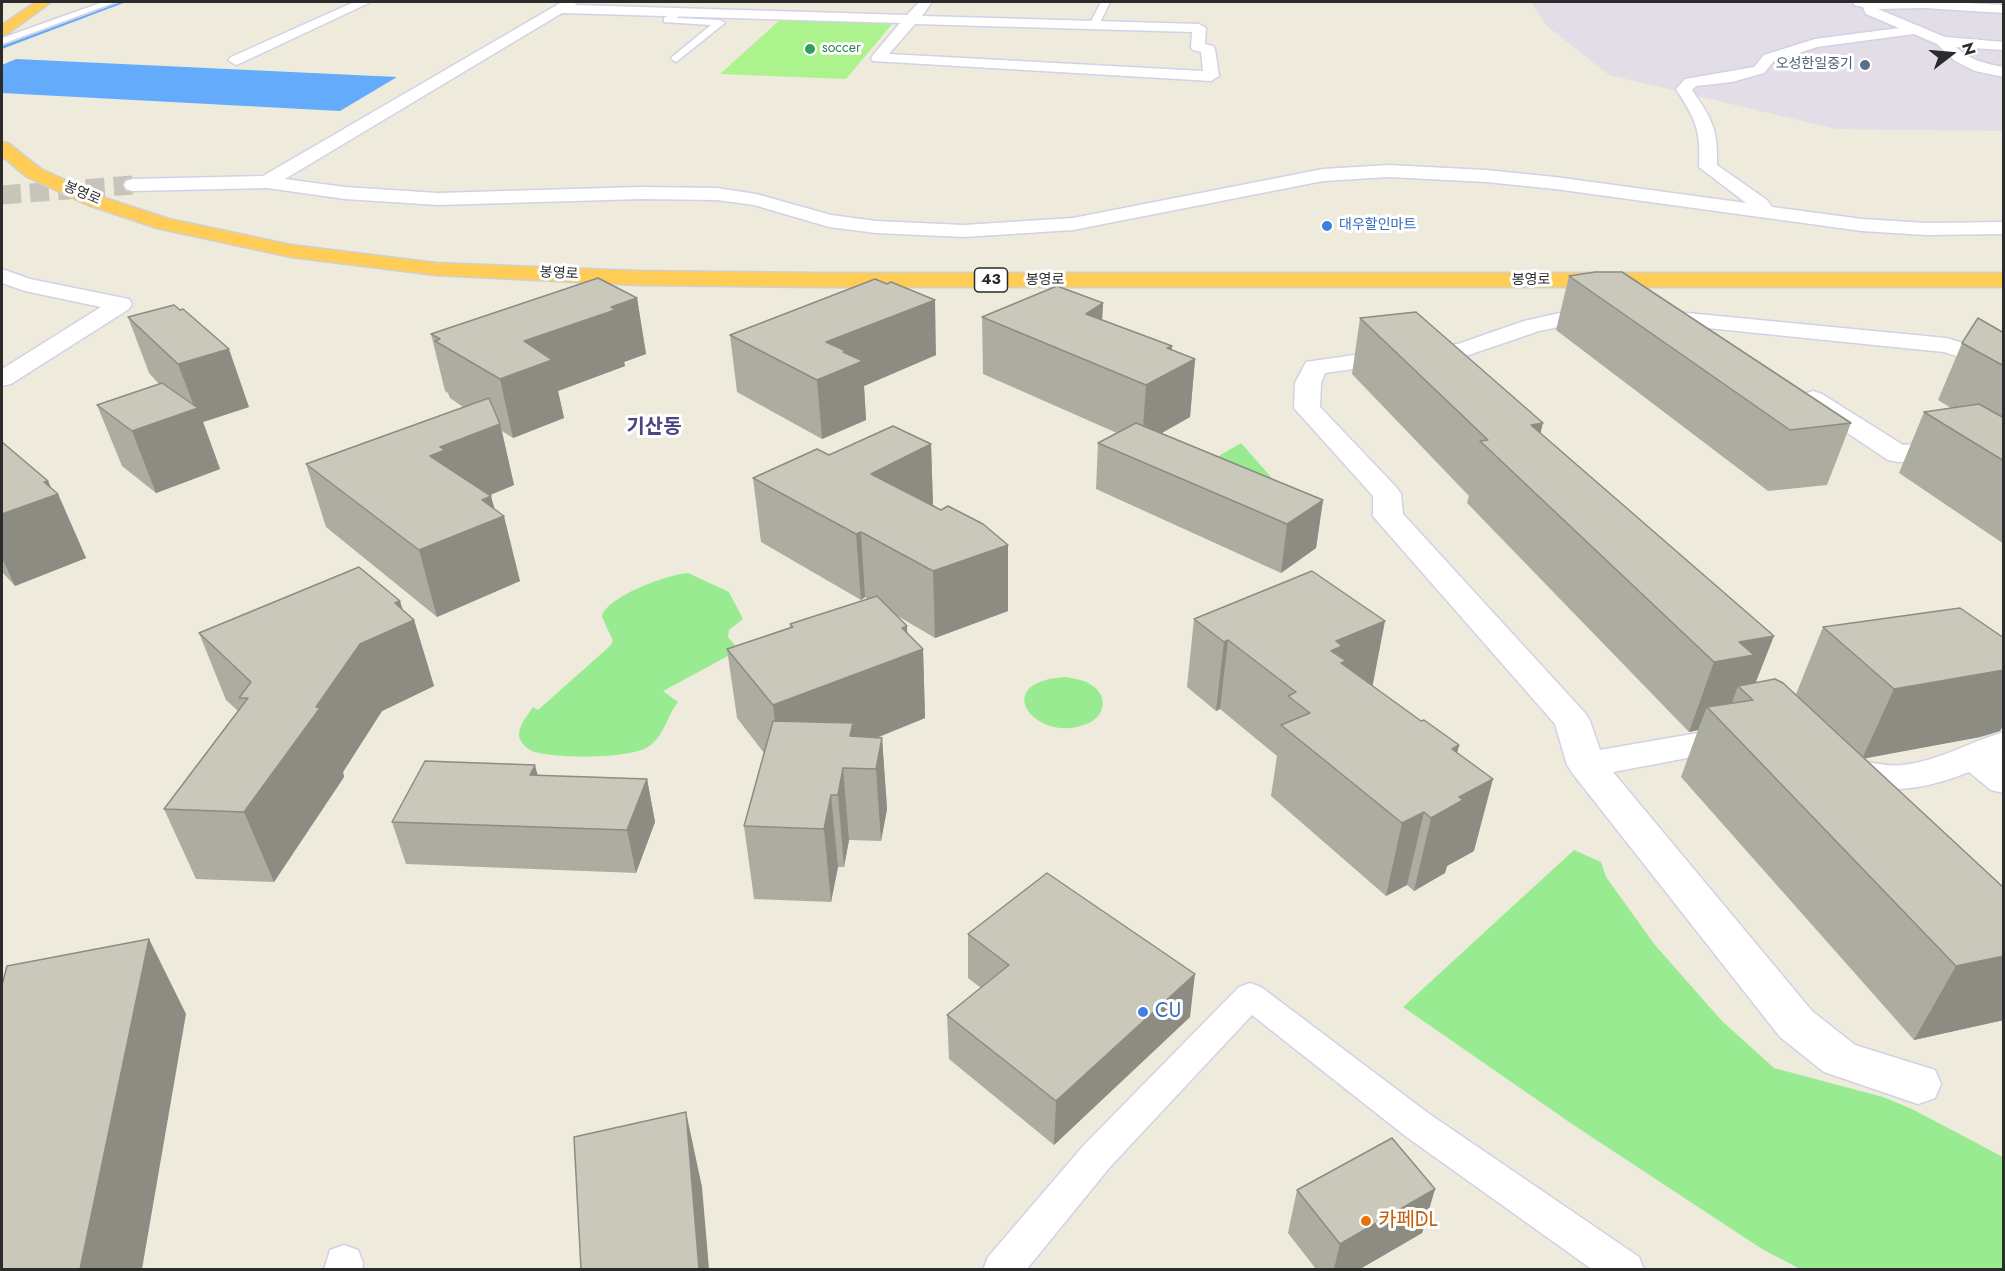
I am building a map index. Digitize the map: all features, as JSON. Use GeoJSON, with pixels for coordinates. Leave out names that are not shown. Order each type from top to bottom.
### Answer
{"type":"FeatureCollection","features":[{"type":"Feature","properties":{"kind":"highway"},"geometry":{"type":"LineString","coordinates":[[2,24],[19,2]]}},
{"type":"Feature","properties":{"kind":"highway"},"geometry":{"type":"LineString","coordinates":[[2,31],[44,2]]}},
{"type":"Feature","properties":{"kind":"highway","name":"봉영로"},"geometry":{"type":"LineString","coordinates":[[2,147],[34,173],[95,201],[164,224],[291,252],[436,269],[638,278],[817,280],[2004,280]]}},
{"type":"Feature","properties":{"kind":"highway"},"geometry":{"type":"LineString","coordinates":[[1850,281],[2004,261]]}},
{"type":"Feature","properties":{"kind":"highway"},"geometry":{"type":"LineString","coordinates":[[1896,280],[2004,293]]}},
{"type":"Feature","properties":{"kind":"street"},"geometry":{"type":"LineString","coordinates":[[236,60],[364,2]]}},
{"type":"Feature","properties":{"kind":"street"},"geometry":{"type":"LineString","coordinates":[[267,182],[565,5],[677,13],[911,20],[1199,28],[1198,47],[1208,49],[1211,76],[878,58],[911,20],[926,2]]}},
{"type":"Feature","properties":{"kind":"street"},"geometry":{"type":"LineString","coordinates":[[1864,3],[2004,9]]}},
{"type":"Feature","properties":{"kind":"street"},"geometry":{"type":"LineString","coordinates":[[1864,3],[1871,11],[1942,41],[2004,46]]}},
{"type":"Feature","properties":{"kind":"street"},"geometry":{"type":"LineString","coordinates":[[1125,26],[1131,10]]}},
{"type":"Feature","properties":{"kind":"street"},"geometry":{"type":"LineString","coordinates":[[1765,212],[1760,204],[1708,167],[1709,143],[1703,118],[1684,89],[1686,86],[1691,82],[1732,77],[1759,70],[1769,58],[1815,43],[1916,30]]}},
{"type":"Feature","properties":{"kind":"street"},"geometry":{"type":"LineString","coordinates":[[1942,41],[1960,58],[1980,68],[2004,72]]}},
{"type":"Feature","properties":{"kind":"street"},"geometry":{"type":"LineString","coordinates":[[133,185],[267,182],[345,193],[438,199],[641,193],[717,194],[756,200],[829,221],[918,230],[1006,229],[1073,224],[1323,175],[1389,171],[1486,176],[1555,183],[1862,225],[1905,228],[2004,228]]}},
{"type":"Feature","properties":{"kind":"street"},"geometry":{"type":"LineString","coordinates":[[2,276],[25,284],[121,304],[2,379]]}},
{"type":"Feature","properties":{"kind":"street"},"geometry":{"type":"LineString","coordinates":[[1918,1084],[1840,1059],[1796,1024],[1586,765],[1572,721],[1388,516],[1387,494],[1306,408],[1308,383],[1315,367],[1396,356],[1460,351],[1532,326],[1573,317],[1656,317],[1946,345],[1988,357],[2004,365]]}},
{"type":"Feature","properties":{"kind":"street"},"geometry":{"type":"LineString","coordinates":[[1656,317],[1686,323],[1720,339],[1740,352]]}},
{"type":"Feature","properties":{"kind":"street"},"geometry":{"type":"LineString","coordinates":[[1788,383],[1898,454],[1934,448],[1980,451],[2004,458]]}},
{"type":"Feature","properties":{"kind":"street"},"geometry":{"type":"LineString","coordinates":[[1586,765],[1751,735],[1771,744]]}},
{"type":"Feature","properties":{"kind":"street"},"geometry":{"type":"LineString","coordinates":[[1812,760],[1832,769],[1900,778],[1945,769],[1988,750],[2004,782]]}},
{"type":"Feature","properties":{"kind":"lane"},"geometry":{"type":"LineString","coordinates":[[60,8],[111,2]]}},
{"type":"Feature","properties":{"kind":"lane"},"geometry":{"type":"LineString","coordinates":[[1094,25],[1105,2]]}},
{"type":"Feature","properties":{"kind":"lane"},"geometry":{"type":"LineString","coordinates":[[2,41],[87,5]]}},
{"type":"Feature","properties":{"kind":"lane"},"geometry":{"type":"LineString","coordinates":[[676,59],[720,23],[668,21],[677,13]]}},
{"type":"Feature","properties":{"kind":"lane"},"geometry":{"type":"LineString","coordinates":[[1002,1269],[1097,1155],[1250,996],[1416,1124],[1625,1269]]}},
{"type":"Feature","properties":{"kind":"shaded area"},"geometry":{"type":"Polygon","coordinates":[[[1531,2],[2003,2],[2003,131],[1836,129],[1609,75],[1547,26],[1531,2]]]}},
{"type":"Feature","properties":{"kind":"green space","name":"soccer"},"geometry":{"type":"Polygon","coordinates":[[[781,19],[893,23],[846,79],[720,74],[781,19]]]}},
{"type":"Feature","properties":{"kind":"green space"},"geometry":{"type":"Polygon","coordinates":[[[1241,443],[1294,503],[1183,477],[1241,443]]]}},
{"type":"Feature","properties":{"kind":"green space"},"geometry":{"type":"Polygon","coordinates":[[[688,573],[729,592],[743,619],[729,630],[728,637],[739,650],[663,691],[678,702],[658,738],[648,747],[626,754],[549,755],[526,748],[520,739],[519,732],[533,707],[538,710],[613,641],[602,617],[606,609],[639,588],[667,577],[688,573]]]}},
{"type":"Feature","properties":{"kind":"green space"},"geometry":{"type":"Polygon","coordinates":[[[1066,677],[1087,682],[1101,695],[1103,706],[1101,711],[1089,723],[1070,728],[1052,726],[1038,720],[1028,710],[1024,700],[1029,689],[1042,681],[1066,677]]]}},
{"type":"Feature","properties":{"kind":"green space"},"geometry":{"type":"Polygon","coordinates":[[[1574,850],[1601,862],[1606,877],[1655,945],[1722,1021],[1774,1068],[1883,1097],[1912,1109],[2003,1157],[2003,1269],[1800,1269],[1762,1249],[1575,1126],[1403,1007],[1574,850]]]}},
{"type":"Feature","properties":{"kind":"water"},"geometry":{"type":"Polygon","coordinates":[[[16,59],[397,77],[340,111],[2,93],[2,65],[16,59]]]}},
{"type":"Feature","properties":{"kind":"building"},"geometry":{"type":"Polygon","coordinates":[[[1595,272],[1622,272],[1851,423],[1790,430],[1569,276],[1595,272]]]}},
{"type":"Feature","properties":{"kind":"building"},"geometry":{"type":"Polygon","coordinates":[[[598,278],[637,298],[611,307],[615,310],[524,341],[552,360],[500,379],[435,341],[440,339],[431,334],[598,278]]]}},
{"type":"Feature","properties":{"kind":"building"},"geometry":{"type":"Polygon","coordinates":[[[875,279],[887,284],[891,282],[935,300],[826,342],[863,361],[817,380],[730,335],[875,279]]]}},
{"type":"Feature","properties":{"kind":"building"},"geometry":{"type":"Polygon","coordinates":[[[1057,286],[1103,303],[1086,314],[1172,346],[1167,348],[1195,359],[1146,385],[982,317],[1057,286]]]}},
{"type":"Feature","properties":{"kind":"building"},"geometry":{"type":"Polygon","coordinates":[[[174,305],[180,310],[183,309],[229,349],[178,364],[128,317],[174,305]]]}},
{"type":"Feature","properties":{"kind":"building"},"geometry":{"type":"Polygon","coordinates":[[[1416,312],[1543,423],[1531,425],[1774,636],[1739,642],[1754,655],[1714,662],[1480,441],[1488,440],[1360,318],[1416,312]]]}},
{"type":"Feature","properties":{"kind":"building"},"geometry":{"type":"Polygon","coordinates":[[[1978,318],[2004,333],[2004,366],[1962,343],[1978,318]]]}},
{"type":"Feature","properties":{"kind":"building"},"geometry":{"type":"Polygon","coordinates":[[[162,383],[198,408],[132,431],[97,405],[162,383]]]}},
{"type":"Feature","properties":{"kind":"building"},"geometry":{"type":"Polygon","coordinates":[[[489,398],[500,424],[440,447],[445,450],[430,456],[491,496],[482,500],[504,516],[419,550],[306,464],[489,398]]]}},
{"type":"Feature","properties":{"kind":"building"},"geometry":{"type":"Polygon","coordinates":[[[1979,404],[2004,418],[2004,461],[1924,412],[1979,404]]]}},
{"type":"Feature","properties":{"kind":"building"},"geometry":{"type":"Polygon","coordinates":[[[1136,423],[1323,500],[1287,524],[1098,443],[1136,423]]]}},
{"type":"Feature","properties":{"kind":"building"},"geometry":{"type":"Polygon","coordinates":[[[893,426],[931,444],[871,474],[941,510],[948,506],[983,524],[1008,545],[933,571],[861,532],[856,534],[753,478],[817,449],[829,455],[893,426]]]}},
{"type":"Feature","properties":{"kind":"building"},"geometry":{"type":"Polygon","coordinates":[[[2,442],[48,481],[44,482],[58,494],[2,514],[2,442]]]}},
{"type":"Feature","properties":{"kind":"building"},"geometry":{"type":"Polygon","coordinates":[[[359,567],[400,601],[395,603],[414,620],[360,644],[316,707],[320,708],[244,812],[164,809],[248,698],[239,698],[251,682],[199,633],[359,567]]]}},
{"type":"Feature","properties":{"kind":"building"},"geometry":{"type":"Polygon","coordinates":[[[1312,571],[1385,621],[1336,641],[1342,646],[1331,651],[1346,661],[1341,663],[1421,721],[1424,720],[1459,745],[1452,749],[1493,779],[1459,797],[1463,800],[1431,818],[1424,812],[1402,823],[1281,725],[1310,713],[1288,696],[1296,692],[1228,640],[1224,642],[1194,619],[1312,571]]]}},
{"type":"Feature","properties":{"kind":"building"},"geometry":{"type":"Polygon","coordinates":[[[877,596],[907,626],[902,628],[923,649],[773,705],[727,649],[793,627],[790,624],[877,596]]]}},
{"type":"Feature","properties":{"kind":"building"},"geometry":{"type":"Polygon","coordinates":[[[1960,608],[2004,638],[2004,670],[1894,689],[1823,627],[1960,608]]]}},
{"type":"Feature","properties":{"kind":"building"},"geometry":{"type":"Polygon","coordinates":[[[1775,679],[1783,683],[2004,888],[2004,956],[1956,966],[1707,707],[1753,700],[1738,686],[1775,679]]]}},
{"type":"Feature","properties":{"kind":"building"},"geometry":{"type":"Polygon","coordinates":[[[773,721],[853,723],[850,736],[882,738],[876,769],[843,768],[838,795],[831,795],[824,829],[744,826],[773,721]]]}},
{"type":"Feature","properties":{"kind":"building"},"geometry":{"type":"Polygon","coordinates":[[[425,761],[535,765],[530,775],[647,779],[627,830],[392,822],[425,761]]]}},
{"type":"Feature","properties":{"kind":"building"},"geometry":{"type":"Polygon","coordinates":[[[1047,873],[1195,974],[1056,1101],[947,1015],[1009,965],[968,934],[1047,873]]]}},
{"type":"Feature","properties":{"kind":"building"},"geometry":{"type":"Polygon","coordinates":[[[149,939],[80,1269],[2,1269],[2,985],[7,966],[149,939]]]}},
{"type":"Feature","properties":{"kind":"building"},"geometry":{"type":"Polygon","coordinates":[[[686,1112],[699,1269],[581,1269],[574,1137],[686,1112]]]}},
{"type":"Feature","properties":{"kind":"building"},"geometry":{"type":"Polygon","coordinates":[[[1392,1138],[1435,1189],[1340,1244],[1297,1190],[1392,1138]]]}},
{"type":"Feature","properties":{"kind":"waterway"},"geometry":{"type":"LineString","coordinates":[[2,48],[124,2]]}},
{"type":"Feature","properties":{"kind":"tunnel"},"geometry":{"type":"LineString","coordinates":[[2,195],[133,185]]}},
{"type":"Feature","properties":{"kind":"place","name":"soccer"},"geometry":{"type":"Point","coordinates":[810,49]}},
{"type":"Feature","properties":{"kind":"place","name":"오성한일중기"},"geometry":{"type":"Point","coordinates":[1865,65]}},
{"type":"Feature","properties":{"kind":"place","name":"대우할인마트"},"geometry":{"type":"Point","coordinates":[1327,226]}},
{"type":"Feature","properties":{"kind":"place","name":"CU"},"geometry":{"type":"Point","coordinates":[1143,1012]}},
{"type":"Feature","properties":{"kind":"place","name":"카페DL"},"geometry":{"type":"Point","coordinates":[1366,1221]}},
{"type":"Feature","properties":{"kind":"district","name":"기산동"},"geometry":{"type":"Point","coordinates":[654,428]}}]}
